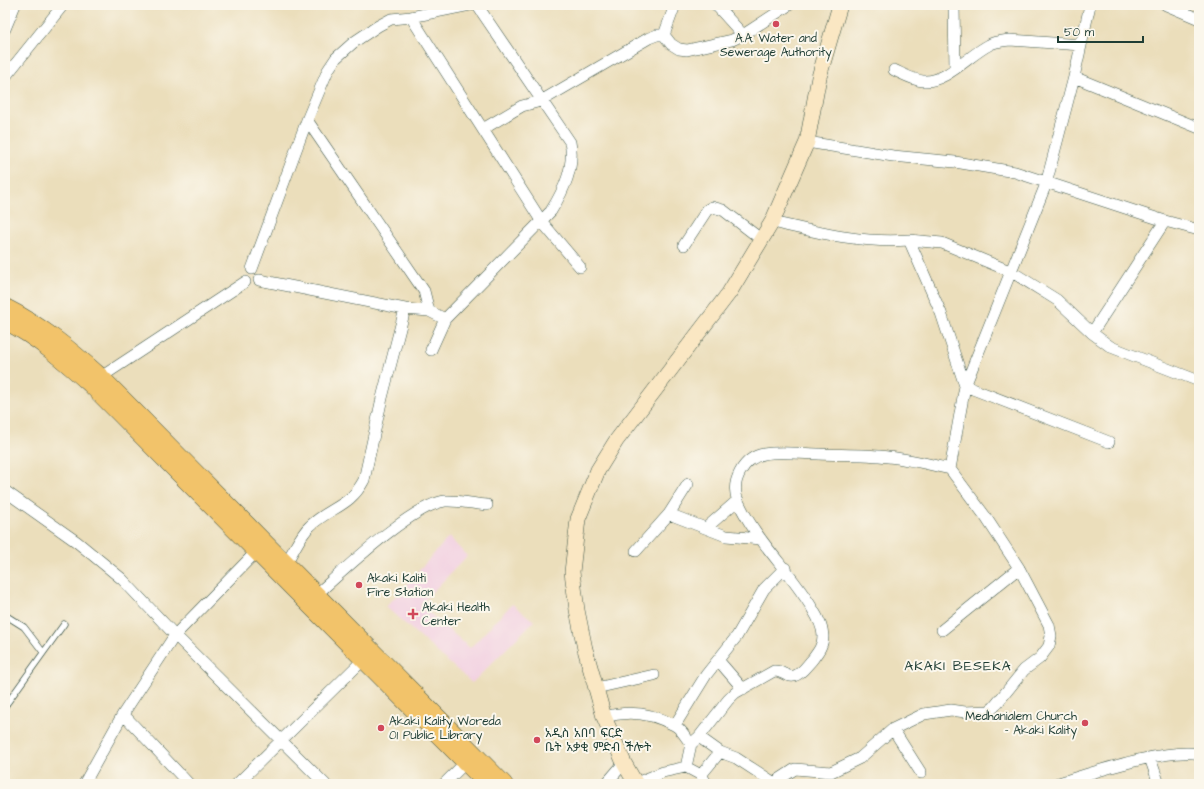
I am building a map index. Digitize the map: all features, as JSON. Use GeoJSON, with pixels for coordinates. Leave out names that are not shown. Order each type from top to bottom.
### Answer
{"type":"FeatureCollection","features":[{"type":"Feature","properties":{"kind":"main road"},"geometry":{"type":"LineString","coordinates":[[636,784],[624,763],[604,717],[585,649],[577,610],[572,572],[578,519],[598,470],[616,441],[729,293],[772,222],[806,142],[819,77],[840,5]]}},
{"type":"Feature","properties":{"kind":"main road"},"geometry":{"type":"LineString","coordinates":[[5,307],[38,325],[72,350],[101,377],[317,594],[470,758],[486,784]]}},
{"type":"Feature","properties":{"kind":"main road"},"geometry":{"type":"LineString","coordinates":[[5,321],[23,330],[51,350],[90,384],[364,659],[470,758],[504,784]]}},
{"type":"Feature","properties":{"kind":"street"},"geometry":{"type":"LineString","coordinates":[[5,29],[15,5]]}},
{"type":"Feature","properties":{"kind":"street"},"geometry":{"type":"LineString","coordinates":[[5,77],[64,5]]}},
{"type":"Feature","properties":{"kind":"street"},"geometry":{"type":"LineString","coordinates":[[245,282],[245,273],[252,269],[307,120],[328,70],[336,58],[354,42],[391,19],[411,18],[470,5]]}},
{"type":"Feature","properties":{"kind":"street"},"geometry":{"type":"LineString","coordinates":[[431,350],[445,320],[542,222],[551,211],[563,192],[572,153],[570,142],[477,5]]}},
{"type":"Feature","properties":{"kind":"street"},"geometry":{"type":"LineString","coordinates":[[664,35],[675,5]]}},
{"type":"Feature","properties":{"kind":"street"},"geometry":{"type":"LineString","coordinates":[[716,5],[744,35]]}},
{"type":"Feature","properties":{"kind":"street"},"geometry":{"type":"LineString","coordinates":[[664,35],[671,44],[679,49],[687,50],[732,40],[744,35],[789,5]]}},
{"type":"Feature","properties":{"kind":"street"},"geometry":{"type":"LineString","coordinates":[[954,5],[955,69]]}},
{"type":"Feature","properties":{"kind":"street"},"geometry":{"type":"LineString","coordinates":[[950,469],[965,386],[1046,184],[1074,77],[1090,5]]}},
{"type":"Feature","properties":{"kind":"street"},"geometry":{"type":"LineString","coordinates":[[1166,5],[1199,19]]}},
{"type":"Feature","properties":{"kind":"street"},"geometry":{"type":"LineString","coordinates":[[411,18],[542,222],[580,267]]}},
{"type":"Feature","properties":{"kind":"street"},"geometry":{"type":"LineString","coordinates":[[483,129],[522,106],[541,100],[649,38],[657,35],[664,35]]}},
{"type":"Feature","properties":{"kind":"street"},"geometry":{"type":"LineString","coordinates":[[894,70],[916,80],[934,81],[955,69],[989,45],[998,41],[1010,40],[1081,45]]}},
{"type":"Feature","properties":{"kind":"street"},"geometry":{"type":"LineString","coordinates":[[1074,77],[1199,128]]}},
{"type":"Feature","properties":{"kind":"street"},"geometry":{"type":"LineString","coordinates":[[307,120],[424,291],[429,311]]}},
{"type":"Feature","properties":{"kind":"street"},"geometry":{"type":"LineString","coordinates":[[806,142],[893,156],[993,168],[1028,176],[1046,184],[1199,230]]}},
{"type":"Feature","properties":{"kind":"street"},"geometry":{"type":"LineString","coordinates":[[684,245],[707,210],[712,207],[717,207],[723,210],[762,240]]}},
{"type":"Feature","properties":{"kind":"street"},"geometry":{"type":"LineString","coordinates":[[1092,333],[1165,221]]}},
{"type":"Feature","properties":{"kind":"street"},"geometry":{"type":"LineString","coordinates":[[772,222],[845,238],[892,242],[909,240],[942,243],[1012,272],[1057,300],[1092,333],[1111,346],[1199,381]]}},
{"type":"Feature","properties":{"kind":"street"},"geometry":{"type":"LineString","coordinates":[[909,240],[941,313],[965,386]]}},
{"type":"Feature","properties":{"kind":"street"},"geometry":{"type":"LineString","coordinates":[[252,269],[257,272],[259,280]]}},
{"type":"Feature","properties":{"kind":"street"},"geometry":{"type":"LineString","coordinates":[[259,280],[405,309],[429,311],[445,320]]}},
{"type":"Feature","properties":{"kind":"street"},"geometry":{"type":"LineString","coordinates":[[245,282],[253,285],[259,280]]}},
{"type":"Feature","properties":{"kind":"street"},"geometry":{"type":"LineString","coordinates":[[101,377],[245,282]]}},
{"type":"Feature","properties":{"kind":"street"},"geometry":{"type":"LineString","coordinates":[[286,563],[308,526],[358,493],[364,480],[382,398],[405,309]]}},
{"type":"Feature","properties":{"kind":"street"},"geometry":{"type":"LineString","coordinates":[[965,386],[1108,442]]}},
{"type":"Feature","properties":{"kind":"street"},"geometry":{"type":"LineString","coordinates":[[604,717],[621,712],[635,712],[675,725],[695,740],[736,758],[773,783],[795,769],[802,768],[823,773],[831,772],[860,758],[893,729],[909,720],[936,711],[989,711],[994,707],[1024,670],[1040,658],[1049,646],[1051,636],[1049,625],[1019,568],[985,516],[950,469],[886,457],[763,454],[752,458],[742,468],[736,488],[738,500],[761,538],[800,587],[821,626],[823,636],[820,650],[801,672],[794,676],[789,676],[778,671],[774,671],[743,689],[728,700],[695,740],[686,767]]}},
{"type":"Feature","properties":{"kind":"street"},"geometry":{"type":"LineString","coordinates":[[636,551],[669,514],[688,484]]}},
{"type":"Feature","properties":{"kind":"street"},"geometry":{"type":"LineString","coordinates":[[5,491],[99,558],[122,579],[175,635],[281,742],[325,784]]}},
{"type":"Feature","properties":{"kind":"street"},"geometry":{"type":"LineString","coordinates":[[706,528],[738,500]]}},
{"type":"Feature","properties":{"kind":"street"},"geometry":{"type":"LineString","coordinates":[[317,594],[365,552],[427,507],[445,501],[487,505]]}},
{"type":"Feature","properties":{"kind":"street"},"geometry":{"type":"LineString","coordinates":[[669,514],[726,536],[761,538]]}},
{"type":"Feature","properties":{"kind":"street"},"geometry":{"type":"LineString","coordinates":[[84,784],[123,714],[175,635],[257,551]]}},
{"type":"Feature","properties":{"kind":"street"},"geometry":{"type":"LineString","coordinates":[[675,725],[706,675],[737,636],[764,589],[785,568]]}},
{"type":"Feature","properties":{"kind":"street"},"geometry":{"type":"LineString","coordinates":[[942,630],[1019,568]]}},
{"type":"Feature","properties":{"kind":"street"},"geometry":{"type":"LineString","coordinates":[[238,784],[364,659]]}},
{"type":"Feature","properties":{"kind":"street"},"geometry":{"type":"LineString","coordinates":[[718,660],[743,689]]}},
{"type":"Feature","properties":{"kind":"street"},"geometry":{"type":"LineString","coordinates":[[596,688],[654,675]]}},
{"type":"Feature","properties":{"kind":"street"},"geometry":{"type":"LineString","coordinates":[[123,714],[189,784]]}},
{"type":"Feature","properties":{"kind":"street"},"geometry":{"type":"LineString","coordinates":[[893,729],[921,773]]}},
{"type":"Feature","properties":{"kind":"street"},"geometry":{"type":"LineString","coordinates":[[636,784],[663,772],[686,767],[704,780],[720,752]]}},
{"type":"Feature","properties":{"kind":"street"},"geometry":{"type":"LineString","coordinates":[[1055,784],[1150,758],[1180,752],[1199,754]]}},
{"type":"Feature","properties":{"kind":"street"},"geometry":{"type":"LineString","coordinates":[[444,784],[470,758]]}},
{"type":"Feature","properties":{"kind":"street"},"geometry":{"type":"LineString","coordinates":[[1150,758],[1159,784]]}},
{"type":"Feature","properties":{"kind":"street"},"geometry":{"type":"LineString","coordinates":[[606,784],[624,763]]}},
{"type":"Feature","properties":{"kind":"lane"},"geometry":{"type":"LineString","coordinates":[[5,615],[24,627],[43,652]]}},
{"type":"Feature","properties":{"kind":"lane"},"geometry":{"type":"LineString","coordinates":[[5,706],[64,624]]}},
{"type":"Feature","properties":{"kind":"shaded area","name":"Akaki Health Center"},"geometry":{"type":"Polygon","coordinates":[[[449,537],[467,556],[420,605],[470,648],[512,604],[534,621],[472,683],[386,607],[449,537]]]}},
{"type":"Feature","properties":{"kind":"place","name":"A.A. Water and Sewerage Authority"},"geometry":{"type":"Point","coordinates":[776,24]}},
{"type":"Feature","properties":{"kind":"place","name":"Akaki Kaliti Fire Station"},"geometry":{"type":"Point","coordinates":[359,585]}},
{"type":"Feature","properties":{"kind":"place","name":"Akaki Health Center"},"geometry":{"type":"Point","coordinates":[413,614]}},
{"type":"Feature","properties":{"kind":"place","name":"Medhanialem Church - Akaki Kality"},"geometry":{"type":"Point","coordinates":[1085,723]}},
{"type":"Feature","properties":{"kind":"place","name":"Akaki Kality Woreda 01 Public Library"},"geometry":{"type":"Point","coordinates":[381,728]}},
{"type":"Feature","properties":{"kind":"place","name":"አዲስ አበባ ፍርድ ቤት አቃቂ ምድብ ችሎት"},"geometry":{"type":"Point","coordinates":[537,740]}},
{"type":"Feature","properties":{"kind":"district","name":"AKAKI BESEKA"},"geometry":{"type":"Point","coordinates":[958,665]}}]}
